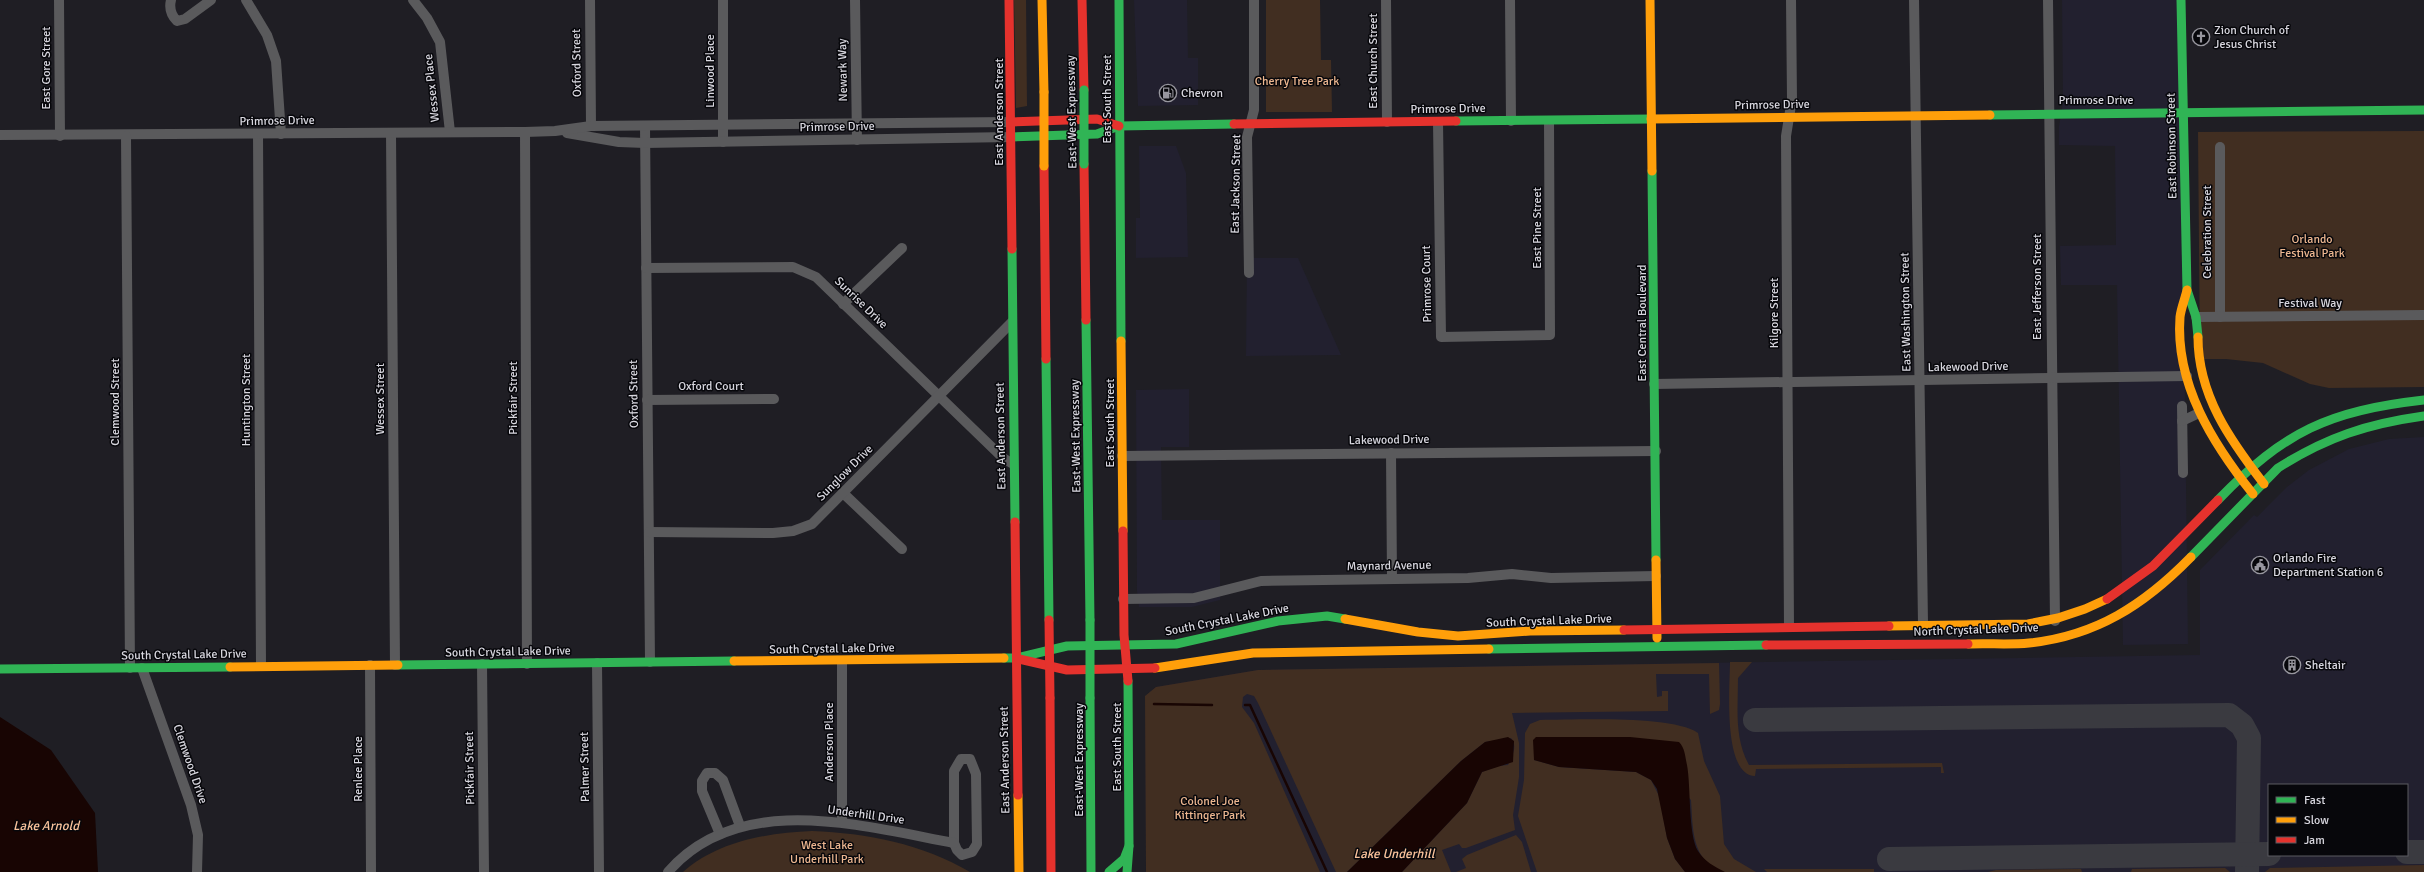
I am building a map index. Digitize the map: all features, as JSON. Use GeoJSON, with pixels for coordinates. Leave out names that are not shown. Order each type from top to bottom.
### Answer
{"type":"FeatureCollection","features":[{"type":"Feature","properties":{"kind":"main road","name":"East Anderson Street"},"geometry":{"type":"LineString","coordinates":[[1009,0],[1013,464],[1019,872]]}},
{"type":"Feature","properties":{"kind":"main road"},"geometry":{"type":"LineString","coordinates":[[1042,0],[1051,872]]}},
{"type":"Feature","properties":{"kind":"main road","name":"East-West Expressway"},"geometry":{"type":"LineString","coordinates":[[1082,0],[1090,620],[1091,872]]}},
{"type":"Feature","properties":{"kind":"main road","name":"East South Street"},"geometry":{"type":"LineString","coordinates":[[1119,0],[1123,599],[1125,645],[1128,669],[1129,846],[1127,872]]}},
{"type":"Feature","properties":{"kind":"main road","name":"East Central Boulevard"},"geometry":{"type":"LineString","coordinates":[[1650,0],[1653,120],[1654,384],[1658,646]]}},
{"type":"Feature","properties":{"kind":"main road","name":"East Robinson Street"},"geometry":{"type":"LineString","coordinates":[[2181,0],[2187,290],[2180,316],[2182,353],[2187,376],[2199,413],[2240,478],[2253,494]]}},
{"type":"Feature","properties":{"kind":"main road","name":"Primrose Drive"},"geometry":{"type":"LineString","coordinates":[[1011,122],[1097,119],[1120,126],[2424,110]]}},
{"type":"Feature","properties":{"kind":"main road","name":"Primrose Drive"},"geometry":{"type":"LineString","coordinates":[[1011,137],[1097,134],[1120,126]]}},
{"type":"Feature","properties":{"kind":"main road","name":"East Robinson Street"},"geometry":{"type":"LineString","coordinates":[[2187,290],[2196,317],[2196,345],[2208,396],[2222,426],[2250,467],[2264,484]]}},
{"type":"Feature","properties":{"kind":"main road","name":"North Crystal Lake Drive"},"geometry":{"type":"LineString","coordinates":[[1657,629],[1923,624],[2028,624],[2055,621],[2090,608],[2139,579],[2188,532],[2250,467],[2284,442],[2345,415],[2376,406],[2424,400]]}},
{"type":"Feature","properties":{"kind":"main road","name":"North Crystal Lake Drive"},"geometry":{"type":"LineString","coordinates":[[1658,646],[2027,643],[2078,634],[2105,623],[2146,599],[2168,581],[2278,468],[2295,457],[2325,443],[2382,422],[2424,416]]}},
{"type":"Feature","properties":{"kind":"main road","name":"South Crystal Lake Drive"},"geometry":{"type":"LineString","coordinates":[[0,669],[1016,658],[1067,646],[1176,644],[1270,622],[1327,616],[1418,632],[1458,636],[1530,631],[1657,629]]}},
{"type":"Feature","properties":{"kind":"main road","name":"South Crystal Lake Drive"},"geometry":{"type":"LineString","coordinates":[[1016,658],[1067,670],[1128,669],[1170,667],[1253,652],[1658,646]]}},
{"type":"Feature","properties":{"kind":"main road"},"geometry":{"type":"LineString","coordinates":[[1109,872],[1124,859],[1129,846]]}},
{"type":"Feature","properties":{"kind":"main road"},"geometry":{"type":"LineString","coordinates":[[1011,872],[1018,847]]}},
{"type":"Feature","properties":{"kind":"street","name":"East Gore Street"},"geometry":{"type":"LineString","coordinates":[[59,0],[60,136]]}},
{"type":"Feature","properties":{"kind":"street"},"geometry":{"type":"LineString","coordinates":[[171,0],[171,12],[177,21],[185,19],[212,0]]}},
{"type":"Feature","properties":{"kind":"street"},"geometry":{"type":"LineString","coordinates":[[246,0],[267,35],[276,61],[281,134]]}},
{"type":"Feature","properties":{"kind":"street","name":"Wessex Place"},"geometry":{"type":"LineString","coordinates":[[413,0],[427,18],[440,42],[450,132]]}},
{"type":"Feature","properties":{"kind":"street","name":"Oxford Street"},"geometry":{"type":"LineString","coordinates":[[590,0],[591,126]]}},
{"type":"Feature","properties":{"kind":"street","name":"Linwood Place"},"geometry":{"type":"LineString","coordinates":[[723,0],[723,142]]}},
{"type":"Feature","properties":{"kind":"street","name":"Newark Way"},"geometry":{"type":"LineString","coordinates":[[854,0],[858,140]]}},
{"type":"Feature","properties":{"kind":"street","name":"East Jackson Street"},"geometry":{"type":"LineString","coordinates":[[1249,273],[1247,137],[1254,110],[1254,0]]}},
{"type":"Feature","properties":{"kind":"street","name":"East Church Street"},"geometry":{"type":"LineString","coordinates":[[1386,0],[1387,122]]}},
{"type":"Feature","properties":{"kind":"street"},"geometry":{"type":"LineString","coordinates":[[1510,0],[1511,121]]}},
{"type":"Feature","properties":{"kind":"street","name":"Kilgore Street"},"geometry":{"type":"LineString","coordinates":[[1789,627],[1786,136],[1792,99],[1791,0]]}},
{"type":"Feature","properties":{"kind":"street","name":"East Washington Street"},"geometry":{"type":"LineString","coordinates":[[1914,0],[1923,624]]}},
{"type":"Feature","properties":{"kind":"street","name":"East Jefferson Street"},"geometry":{"type":"LineString","coordinates":[[2048,0],[2051,379],[2055,621]]}},
{"type":"Feature","properties":{"kind":"street","name":"East Pine Street"},"geometry":{"type":"LineString","coordinates":[[1549,121],[1550,335]]}},
{"type":"Feature","properties":{"kind":"street","name":"Primrose Drive"},"geometry":{"type":"LineString","coordinates":[[0,135],[126,136],[525,132],[555,131],[591,126],[1011,122]]}},
{"type":"Feature","properties":{"kind":"street","name":"Primrose Court"},"geometry":{"type":"LineString","coordinates":[[1438,122],[1441,337],[1550,335]]}},
{"type":"Feature","properties":{"kind":"street","name":"Oxford Street"},"geometry":{"type":"LineString","coordinates":[[645,126],[650,662]]}},
{"type":"Feature","properties":{"kind":"street","name":"Primrose Drive"},"geometry":{"type":"LineString","coordinates":[[555,131],[619,142],[645,143],[1011,137]]}},
{"type":"Feature","properties":{"kind":"street","name":"Pickfair Street"},"geometry":{"type":"LineString","coordinates":[[525,132],[527,664]]}},
{"type":"Feature","properties":{"kind":"street","name":"Wessex Street"},"geometry":{"type":"LineString","coordinates":[[391,133],[395,665]]}},
{"type":"Feature","properties":{"kind":"street","name":"Huntington Street"},"geometry":{"type":"LineString","coordinates":[[258,134],[261,666]]}},
{"type":"Feature","properties":{"kind":"street","name":"Clemwood Street"},"geometry":{"type":"LineString","coordinates":[[126,136],[130,668]]}},
{"type":"Feature","properties":{"kind":"street","name":"Celebration Street"},"geometry":{"type":"LineString","coordinates":[[2220,147],[2220,317]]}},
{"type":"Feature","properties":{"kind":"street"},"geometry":{"type":"LineString","coordinates":[[843,304],[902,248]]}},
{"type":"Feature","properties":{"kind":"street","name":"Sunrise Drive"},"geometry":{"type":"LineString","coordinates":[[646,268],[793,267],[816,277],[938,397],[1003,458],[1013,464]]}},
{"type":"Feature","properties":{"kind":"street","name":"Festival Way"},"geometry":{"type":"LineString","coordinates":[[2196,317],[2423,315]]}},
{"type":"Feature","properties":{"kind":"street","name":"Sunglow Drive"},"geometry":{"type":"LineString","coordinates":[[649,532],[773,533],[793,530],[812,524],[1012,322]]}},
{"type":"Feature","properties":{"kind":"street","name":"Lakewood Drive"},"geometry":{"type":"LineString","coordinates":[[1654,384],[1787,384],[2187,376]]}},
{"type":"Feature","properties":{"kind":"street","name":"Oxford Court"},"geometry":{"type":"LineString","coordinates":[[647,400],[774,399]]}},
{"type":"Feature","properties":{"kind":"street"},"geometry":{"type":"LineString","coordinates":[[2182,406],[2183,473]]}},
{"type":"Feature","properties":{"kind":"street"},"geometry":{"type":"LineString","coordinates":[[2182,420],[2199,413]]}},
{"type":"Feature","properties":{"kind":"street","name":"Lakewood Drive"},"geometry":{"type":"LineString","coordinates":[[1122,456],[1656,451]]}},
{"type":"Feature","properties":{"kind":"street"},"geometry":{"type":"LineString","coordinates":[[1391,453],[1392,579]]}},
{"type":"Feature","properties":{"kind":"street"},"geometry":{"type":"LineString","coordinates":[[843,493],[902,549]]}},
{"type":"Feature","properties":{"kind":"street","name":"Maynard Avenue"},"geometry":{"type":"LineString","coordinates":[[1123,599],[1194,598],[1261,581],[1468,578],[1512,574],[1550,578],[1656,576]]}},
{"type":"Feature","properties":{"kind":"street","name":"Anderson Place"},"geometry":{"type":"LineString","coordinates":[[842,661],[842,822]]}},
{"type":"Feature","properties":{"kind":"street","name":"Palmer Street"},"geometry":{"type":"LineString","coordinates":[[597,663],[599,872]]}},
{"type":"Feature","properties":{"kind":"street","name":"Pickfair Street"},"geometry":{"type":"LineString","coordinates":[[482,664],[484,872]]}},
{"type":"Feature","properties":{"kind":"street","name":"Renlee Place"},"geometry":{"type":"LineString","coordinates":[[370,665],[371,872]]}},
{"type":"Feature","properties":{"kind":"street","name":"Clemwood Drive"},"geometry":{"type":"LineString","coordinates":[[142,668],[191,805],[198,834],[197,872]]}},
{"type":"Feature","properties":{"kind":"street"},"geometry":{"type":"LineString","coordinates":[[962,759],[970,759],[976,774],[976,844],[972,852],[962,855],[957,850],[954,843],[954,771],[962,759]]}},
{"type":"Feature","properties":{"kind":"street"},"geometry":{"type":"LineString","coordinates":[[720,834],[702,791],[702,781],[707,773],[715,773],[723,780],[740,826]]}},
{"type":"Feature","properties":{"kind":"street","name":"Underhill Drive"},"geometry":{"type":"LineString","coordinates":[[668,872],[681,857],[720,834],[740,826],[793,820],[842,822],[954,843]]}},
{"type":"Feature","properties":{"kind":"shaded area"},"geometry":{"type":"Polygon","coordinates":[[[1134,0],[1187,0],[1188,58],[1198,58],[1198,105],[1138,106],[1134,0]]]}},
{"type":"Feature","properties":{"kind":"shaded area"},"geometry":{"type":"Polygon","coordinates":[[[2062,0],[2180,0],[2188,644],[2123,645],[2117,285],[2061,285],[2060,246],[2116,245],[2115,146],[2059,145],[2059,126],[2063,103],[2062,0]]]}},
{"type":"Feature","properties":{"kind":"shaded area"},"geometry":{"type":"Polygon","coordinates":[[[1139,146],[1176,146],[1186,173],[1188,257],[1136,258],[1136,218],[1140,218],[1139,146]]]}},
{"type":"Feature","properties":{"kind":"shaded area"},"geometry":{"type":"Polygon","coordinates":[[[1247,258],[1298,258],[1341,355],[1246,356],[1247,258]]]}},
{"type":"Feature","properties":{"kind":"shaded area"},"geometry":{"type":"Polygon","coordinates":[[[1189,389],[1189,447],[1161,447],[1162,520],[1220,520],[1220,600],[1192,607],[1139,607],[1137,591],[1136,390],[1189,389]]]}},
{"type":"Feature","properties":{"kind":"shaded area"},"geometry":{"type":"Polygon","coordinates":[[[2424,437],[2424,872],[1146,872],[1145,696],[1156,687],[1258,670],[2200,655],[2200,570],[2254,515],[2257,517],[2287,487],[2309,470],[2349,449],[2389,439],[2424,437]]]}},
{"type":"Feature","properties":{"kind":"green space"},"geometry":{"type":"Polygon","coordinates":[[[1014,0],[1026,0],[1027,106],[1016,108],[1014,0]]]}},
{"type":"Feature","properties":{"kind":"green space","name":"Cherry Tree Park"},"geometry":{"type":"Polygon","coordinates":[[[1266,0],[1320,0],[1321,60],[1331,60],[1332,112],[1266,112],[1266,0]]]}},
{"type":"Feature","properties":{"kind":"green space","name":"Orlando Festival Park"},"geometry":{"type":"Polygon","coordinates":[[[2424,131],[2424,387],[2329,388],[2310,384],[2263,363],[2226,359],[2200,359],[2198,132],[2424,131]]]}},
{"type":"Feature","properties":{"kind":"green space"},"geometry":{"type":"Polygon","coordinates":[[[1730,662],[1752,662],[1738,678],[1739,734],[1744,755],[1749,765],[1942,763],[1944,773],[1941,773],[1941,767],[1756,769],[1755,776],[1744,772],[1737,761],[1730,727],[1730,662]]]}},
{"type":"Feature","properties":{"kind":"green space","name":"Colonel Joe Kittinger Park"},"geometry":{"type":"Polygon","coordinates":[[[1719,663],[1719,710],[1710,714],[1709,674],[1656,674],[1657,697],[1662,696],[1662,691],[1668,691],[1668,711],[1512,713],[1519,743],[1519,777],[1513,815],[1515,830],[1466,848],[1462,848],[1459,844],[1442,850],[1451,872],[1402,872],[1467,803],[1482,772],[1498,766],[1508,765],[1513,755],[1514,748],[1511,738],[1485,742],[1461,761],[1347,872],[1336,872],[1258,703],[1254,696],[1247,694],[1243,697],[1242,707],[1254,723],[1320,872],[1146,872],[1145,696],[1156,687],[1258,670],[1719,663]]]}},
{"type":"Feature","properties":{"kind":"green space"},"geometry":{"type":"Polygon","coordinates":[[[1599,719],[1646,721],[1667,723],[1685,727],[1698,733],[1704,761],[1720,796],[1724,844],[1734,859],[1756,872],[1724,872],[1713,867],[1705,860],[1696,843],[1692,822],[1691,800],[1630,737],[1534,760],[1559,767],[1636,772],[1651,780],[1660,798],[1667,838],[1675,859],[1685,872],[1537,872],[1518,816],[1524,780],[1525,733],[1530,724],[1540,720],[1599,719]]]}},
{"type":"Feature","properties":{"kind":"green space","name":"West Lake Underhill Park"},"geometry":{"type":"Polygon","coordinates":[[[812,831],[853,834],[894,842],[933,854],[970,872],[683,872],[697,861],[727,846],[778,834],[812,831]]]}},
{"type":"Feature","properties":{"kind":"green space"},"geometry":{"type":"Polygon","coordinates":[[[1516,835],[1522,842],[1531,872],[1456,872],[1466,868],[1462,859],[1467,855],[1516,835]]]}},
{"type":"Feature","properties":{"kind":"green space"},"geometry":{"type":"Polygon","coordinates":[[[2424,865],[2424,872],[2265,872],[2270,868],[2424,865]]]}},
{"type":"Feature","properties":{"kind":"green space"},"geometry":{"type":"Polygon","coordinates":[[[2225,868],[2230,872],[2131,872],[2132,869],[2225,868]]]}},
{"type":"Feature","properties":{"kind":"green space"},"geometry":{"type":"Polygon","coordinates":[[[1764,869],[1874,869],[1874,872],[1767,872],[1764,869]]]}},
{"type":"Feature","properties":{"kind":"green space"},"geometry":{"type":"Polygon","coordinates":[[[2081,869],[2082,872],[1988,872],[1996,870],[2081,869]]]}},
{"type":"Feature","properties":{"kind":"water","name":"Lake Arnold"},"geometry":{"type":"Polygon","coordinates":[[[0,717],[51,750],[95,813],[98,872],[0,872],[0,717]]]}},
{"type":"Feature","properties":{"kind":"water","name":"Lake Underhill"},"geometry":{"type":"Polygon","coordinates":[[[1508,737],[1514,741],[1513,762],[1482,772],[1467,803],[1402,872],[1347,872],[1461,761],[1485,742],[1508,737]]]}},
{"type":"Feature","properties":{"kind":"water"},"geometry":{"type":"Polygon","coordinates":[[[1536,737],[1630,737],[1679,742],[1684,750],[1687,765],[1691,822],[1695,844],[1703,858],[1725,872],[1685,872],[1675,859],[1667,838],[1657,789],[1651,780],[1636,772],[1559,767],[1534,760],[1533,740],[1536,737]]]}},
{"type":"Feature","properties":{"kind":"waterway"},"geometry":{"type":"LineString","coordinates":[[1154,704],[1212,705]]}},
{"type":"Feature","properties":{"kind":"waterway"},"geometry":{"type":"LineString","coordinates":[[1245,705],[1250,705],[1327,872]]}},
{"type":"Feature","properties":{"kind":"taxiway"},"geometry":{"type":"LineString","coordinates":[[1755,720],[2229,715],[2242,725],[2249,738],[2247,872]]}},
{"type":"Feature","properties":{"kind":"taxiway"},"geometry":{"type":"LineString","coordinates":[[2408,852],[2424,852]]}},
{"type":"Feature","properties":{"kind":"taxiway"},"geometry":{"type":"LineString","coordinates":[[1889,859],[2268,854]]}},
{"type":"Feature","properties":{"kind":"traffic: fast"},"geometry":{"type":"LineString","coordinates":[[1119,0],[1121,341]]}},
{"type":"Feature","properties":{"kind":"traffic: fast"},"geometry":{"type":"LineString","coordinates":[[2181,0],[2187,290],[2196,317],[2198,337]]}},
{"type":"Feature","properties":{"kind":"traffic: fast"},"geometry":{"type":"LineString","coordinates":[[1084,90],[1084,164]]}},
{"type":"Feature","properties":{"kind":"traffic: fast"},"geometry":{"type":"LineString","coordinates":[[1990,115],[2424,110]]}},
{"type":"Feature","properties":{"kind":"traffic: fast"},"geometry":{"type":"LineString","coordinates":[[1456,121],[1651,119]]}},
{"type":"Feature","properties":{"kind":"traffic: fast"},"geometry":{"type":"LineString","coordinates":[[1011,137],[1097,134],[1119,126],[1234,124]]}},
{"type":"Feature","properties":{"kind":"traffic: fast"},"geometry":{"type":"LineString","coordinates":[[1652,171],[1656,560]]}},
{"type":"Feature","properties":{"kind":"traffic: fast"},"geometry":{"type":"LineString","coordinates":[[1012,249],[1015,522]]}},
{"type":"Feature","properties":{"kind":"traffic: fast"},"geometry":{"type":"LineString","coordinates":[[1086,320],[1090,620]]}},
{"type":"Feature","properties":{"kind":"traffic: fast"},"geometry":{"type":"LineString","coordinates":[[1046,359],[1049,620]]}},
{"type":"Feature","properties":{"kind":"traffic: fast"},"geometry":{"type":"LineString","coordinates":[[2218,500],[2242,476],[2265,457],[2287,441],[2310,428],[2334,418],[2361,411],[2424,400]]}},
{"type":"Feature","properties":{"kind":"traffic: fast"},"geometry":{"type":"LineString","coordinates":[[2191,557],[2278,468],[2296,457],[2348,433],[2384,423],[2424,416]]}},
{"type":"Feature","properties":{"kind":"traffic: fast"},"geometry":{"type":"LineString","coordinates":[[1004,658],[1016,658],[1067,646],[1176,644],[1278,621],[1327,616],[1345,619]]}},
{"type":"Feature","properties":{"kind":"traffic: fast"},"geometry":{"type":"LineString","coordinates":[[1090,620],[1090,698]]}},
{"type":"Feature","properties":{"kind":"traffic: fast"},"geometry":{"type":"LineString","coordinates":[[1489,649],[1766,645]]}},
{"type":"Feature","properties":{"kind":"traffic: fast"},"geometry":{"type":"LineString","coordinates":[[398,665],[734,661]]}},
{"type":"Feature","properties":{"kind":"traffic: fast"},"geometry":{"type":"LineString","coordinates":[[0,669],[230,667]]}},
{"type":"Feature","properties":{"kind":"traffic: fast"},"geometry":{"type":"LineString","coordinates":[[1109,872],[1124,859],[1129,846],[1128,681]]}},
{"type":"Feature","properties":{"kind":"traffic: fast"},"geometry":{"type":"LineString","coordinates":[[1090,698],[1091,872]]}},
{"type":"Feature","properties":{"kind":"traffic: fast"},"geometry":{"type":"LineString","coordinates":[[1127,872],[1129,846]]}},
{"type":"Feature","properties":{"kind":"traffic: slow"},"geometry":{"type":"LineString","coordinates":[[1042,0],[1044,92]]}},
{"type":"Feature","properties":{"kind":"traffic: slow"},"geometry":{"type":"LineString","coordinates":[[1650,0],[1652,171]]}},
{"type":"Feature","properties":{"kind":"traffic: slow"},"geometry":{"type":"LineString","coordinates":[[1044,92],[1044,166]]}},
{"type":"Feature","properties":{"kind":"traffic: slow"},"geometry":{"type":"LineString","coordinates":[[1651,119],[1990,115]]}},
{"type":"Feature","properties":{"kind":"traffic: slow"},"geometry":{"type":"LineString","coordinates":[[2187,290],[2180,317],[2180,342],[2190,389],[2211,434],[2224,455],[2253,494]]}},
{"type":"Feature","properties":{"kind":"traffic: slow"},"geometry":{"type":"LineString","coordinates":[[2198,337],[2199,358],[2204,378],[2218,416],[2239,451],[2264,484]]}},
{"type":"Feature","properties":{"kind":"traffic: slow"},"geometry":{"type":"LineString","coordinates":[[1121,341],[1123,531]]}},
{"type":"Feature","properties":{"kind":"traffic: slow"},"geometry":{"type":"LineString","coordinates":[[1968,644],[2029,643],[2076,633],[2097,625],[2118,615],[2155,590],[2191,557]]}},
{"type":"Feature","properties":{"kind":"traffic: slow"},"geometry":{"type":"LineString","coordinates":[[1656,560],[1657,638]]}},
{"type":"Feature","properties":{"kind":"traffic: slow"},"geometry":{"type":"LineString","coordinates":[[1889,626],[2028,624],[2058,618],[2085,609],[2107,599]]}},
{"type":"Feature","properties":{"kind":"traffic: slow"},"geometry":{"type":"LineString","coordinates":[[1345,619],[1418,632],[1458,636],[1530,631],[1624,630]]}},
{"type":"Feature","properties":{"kind":"traffic: slow"},"geometry":{"type":"LineString","coordinates":[[1155,668],[1253,653],[1489,649]]}},
{"type":"Feature","properties":{"kind":"traffic: slow"},"geometry":{"type":"LineString","coordinates":[[734,661],[1004,658]]}},
{"type":"Feature","properties":{"kind":"traffic: slow"},"geometry":{"type":"LineString","coordinates":[[230,667],[398,665]]}},
{"type":"Feature","properties":{"kind":"traffic: slow"},"geometry":{"type":"LineString","coordinates":[[1018,795],[1019,872]]}},
{"type":"Feature","properties":{"kind":"traffic: jam"},"geometry":{"type":"LineString","coordinates":[[1009,0],[1012,249]]}},
{"type":"Feature","properties":{"kind":"traffic: jam"},"geometry":{"type":"LineString","coordinates":[[1082,0],[1084,90]]}},
{"type":"Feature","properties":{"kind":"traffic: jam"},"geometry":{"type":"LineString","coordinates":[[1011,122],[1097,119],[1119,126]]}},
{"type":"Feature","properties":{"kind":"traffic: jam"},"geometry":{"type":"LineString","coordinates":[[1234,124],[1456,121]]}},
{"type":"Feature","properties":{"kind":"traffic: jam"},"geometry":{"type":"LineString","coordinates":[[1084,164],[1086,320]]}},
{"type":"Feature","properties":{"kind":"traffic: jam"},"geometry":{"type":"LineString","coordinates":[[1044,166],[1046,359]]}},
{"type":"Feature","properties":{"kind":"traffic: jam"},"geometry":{"type":"LineString","coordinates":[[2107,599],[2153,566],[2218,500]]}},
{"type":"Feature","properties":{"kind":"traffic: jam"},"geometry":{"type":"LineString","coordinates":[[1015,522],[1018,795]]}},
{"type":"Feature","properties":{"kind":"traffic: jam"},"geometry":{"type":"LineString","coordinates":[[1123,531],[1124,635],[1128,681]]}},
{"type":"Feature","properties":{"kind":"traffic: jam"},"geometry":{"type":"LineString","coordinates":[[1049,620],[1050,698]]}},
{"type":"Feature","properties":{"kind":"traffic: jam"},"geometry":{"type":"LineString","coordinates":[[1624,630],[1889,626]]}},
{"type":"Feature","properties":{"kind":"traffic: jam"},"geometry":{"type":"LineString","coordinates":[[1766,645],[1968,644]]}},
{"type":"Feature","properties":{"kind":"traffic: jam"},"geometry":{"type":"LineString","coordinates":[[1019,659],[1067,670],[1155,668]]}},
{"type":"Feature","properties":{"kind":"traffic: jam"},"geometry":{"type":"LineString","coordinates":[[1050,698],[1051,872]]}},
{"type":"Feature","properties":{"kind":"place","name":"Zion Church of Jesus Christ"},"geometry":{"type":"Point","coordinates":[2201,37]}},
{"type":"Feature","properties":{"kind":"place","name":"Chevron"},"geometry":{"type":"Point","coordinates":[1168,93]}},
{"type":"Feature","properties":{"kind":"place","name":"Orlando Fire Department Station 6"},"geometry":{"type":"Point","coordinates":[2260,565]}},
{"type":"Feature","properties":{"kind":"place","name":"Sheltair"},"geometry":{"type":"Point","coordinates":[2292,665]}}]}
